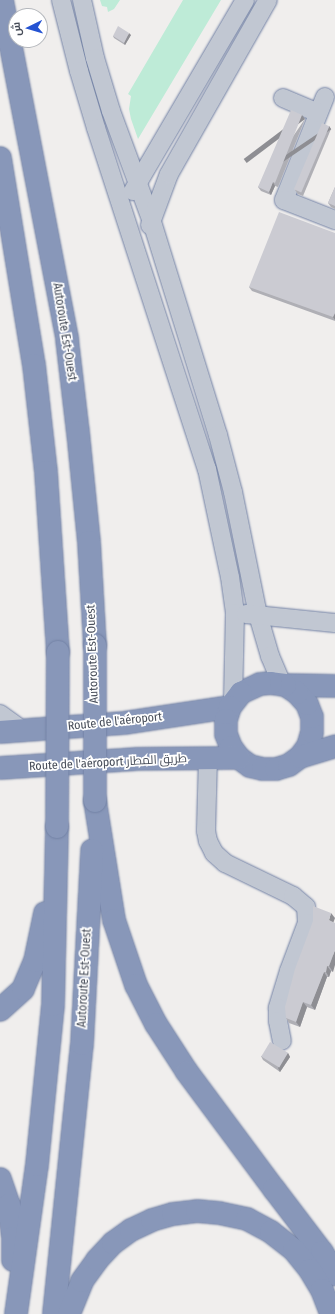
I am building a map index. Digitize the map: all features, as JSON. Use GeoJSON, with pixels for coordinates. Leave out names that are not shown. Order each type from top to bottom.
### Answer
{"type":"FeatureCollection","features":[{"type":"Feature","properties":{"kind":"highway","name":"Autoroute Est-Ouest"},"geometry":{"type":"LineString","coordinates":[[2,0],[67,339],[88,534],[95,645],[95,801],[82,1044],[54,1314]]}},
{"type":"Feature","properties":{"kind":"highway"},"geometry":{"type":"LineString","coordinates":[[0,158],[34,365],[48,495],[58,652],[57,827],[53,1005],[37,1165],[16,1314]]}},
{"type":"Feature","properties":{"kind":"highway"},"geometry":{"type":"LineString","coordinates":[[283,685],[297,693],[307,704],[312,717],[312,732],[308,746],[300,757],[289,765],[276,769],[263,769],[250,766],[239,758],[231,747],[226,734],[226,720],[232,704],[245,690],[260,684],[335,686]]}},
{"type":"Feature","properties":{"kind":"highway","name":"Route de l'aéroport"},"geometry":{"type":"LineString","coordinates":[[0,732],[124,723],[232,704]]}},
{"type":"Feature","properties":{"kind":"highway"},"geometry":{"type":"LineString","coordinates":[[300,757],[335,746]]}},
{"type":"Feature","properties":{"kind":"highway","name":"Route de l'aéroport طريق المطار"},"geometry":{"type":"LineString","coordinates":[[0,768],[136,759],[239,758]]}},
{"type":"Feature","properties":{"kind":"highway"},"geometry":{"type":"LineString","coordinates":[[95,801],[114,920],[136,985],[149,1011],[187,1072],[322,1252],[335,1274]]}},
{"type":"Feature","properties":{"kind":"highway"},"geometry":{"type":"LineString","coordinates":[[0,1010],[23,989],[35,961],[47,905],[57,827]]}},
{"type":"Feature","properties":{"kind":"highway"},"geometry":{"type":"LineString","coordinates":[[0,1179],[9,1205],[13,1238],[11,1314]]}},
{"type":"Feature","properties":{"kind":"highway"},"geometry":{"type":"LineString","coordinates":[[69,1314],[82,1281],[97,1260],[113,1243],[131,1230],[152,1220],[173,1214],[197,1211],[219,1212],[247,1219],[271,1232],[283,1241],[294,1250],[310,1270],[322,1290],[331,1314]]}},
{"type":"Feature","properties":{"kind":"street"},"geometry":{"type":"LineString","coordinates":[[61,0],[79,71],[121,206],[207,469],[230,577],[236,613],[232,704]]}},
{"type":"Feature","properties":{"kind":"street"},"geometry":{"type":"LineString","coordinates":[[82,0],[95,58],[152,222],[226,462],[258,614],[270,656],[283,685]]}},
{"type":"Feature","properties":{"kind":"street"},"geometry":{"type":"LineString","coordinates":[[121,206],[138,184],[245,0]]}},
{"type":"Feature","properties":{"kind":"street"},"geometry":{"type":"LineString","coordinates":[[133,243],[145,233],[152,222],[169,174],[268,0]]}},
{"type":"Feature","properties":{"kind":"street"},"geometry":{"type":"LineString","coordinates":[[79,71],[95,58]]}},
{"type":"Feature","properties":{"kind":"street"},"geometry":{"type":"LineString","coordinates":[[283,98],[322,105],[284,200],[335,220]]}},
{"type":"Feature","properties":{"kind":"street"},"geometry":{"type":"LineString","coordinates":[[236,613],[258,614],[335,623]]}},
{"type":"Feature","properties":{"kind":"street"},"geometry":{"type":"LineString","coordinates":[[0,714],[22,730]]}},
{"type":"Feature","properties":{"kind":"street"},"geometry":{"type":"LineString","coordinates":[[208,758],[206,831],[208,841],[214,853],[225,863],[292,896],[306,907],[307,923],[289,971],[278,1008],[278,1022],[282,1041]]}},
{"type":"Feature","properties":{"kind":"green space"},"geometry":{"type":"Polygon","coordinates":[[[100,0],[120,0],[114,9],[108,12],[107,7],[102,6],[100,0]]]}},
{"type":"Feature","properties":{"kind":"green space"},"geometry":{"type":"Polygon","coordinates":[[[183,0],[221,0],[138,139],[129,109],[131,96],[128,94],[183,0]]]}},
{"type":"Feature","properties":{"kind":"building"},"geometry":{"type":"Polygon","coordinates":[[[118,26],[129,33],[124,43],[113,36],[118,26]]]}},
{"type":"Feature","properties":{"kind":"building"},"geometry":{"type":"Polygon","coordinates":[[[291,110],[302,115],[275,183],[273,182],[269,192],[258,187],[291,110]]]}},
{"type":"Feature","properties":{"kind":"building"},"geometry":{"type":"Polygon","coordinates":[[[322,123],[329,126],[301,192],[294,189],[322,123]]]}},
{"type":"Feature","properties":{"kind":"building"},"geometry":{"type":"Polygon","coordinates":[[[335,187],[335,206],[328,203],[335,187]]]}},
{"type":"Feature","properties":{"kind":"building"},"geometry":{"type":"Polygon","coordinates":[[[279,212],[335,233],[335,313],[333,317],[249,287],[279,212]]]}},
{"type":"Feature","properties":{"kind":"building"},"geometry":{"type":"Polygon","coordinates":[[[313,906],[331,913],[329,920],[335,923],[335,950],[329,966],[327,966],[326,972],[324,972],[311,1005],[303,1002],[296,1022],[286,1018],[285,1007],[295,969],[313,921],[313,906]]]}},
{"type":"Feature","properties":{"kind":"building"},"geometry":{"type":"Polygon","coordinates":[[[270,1042],[288,1053],[279,1067],[261,1057],[270,1042]]]}}]}
